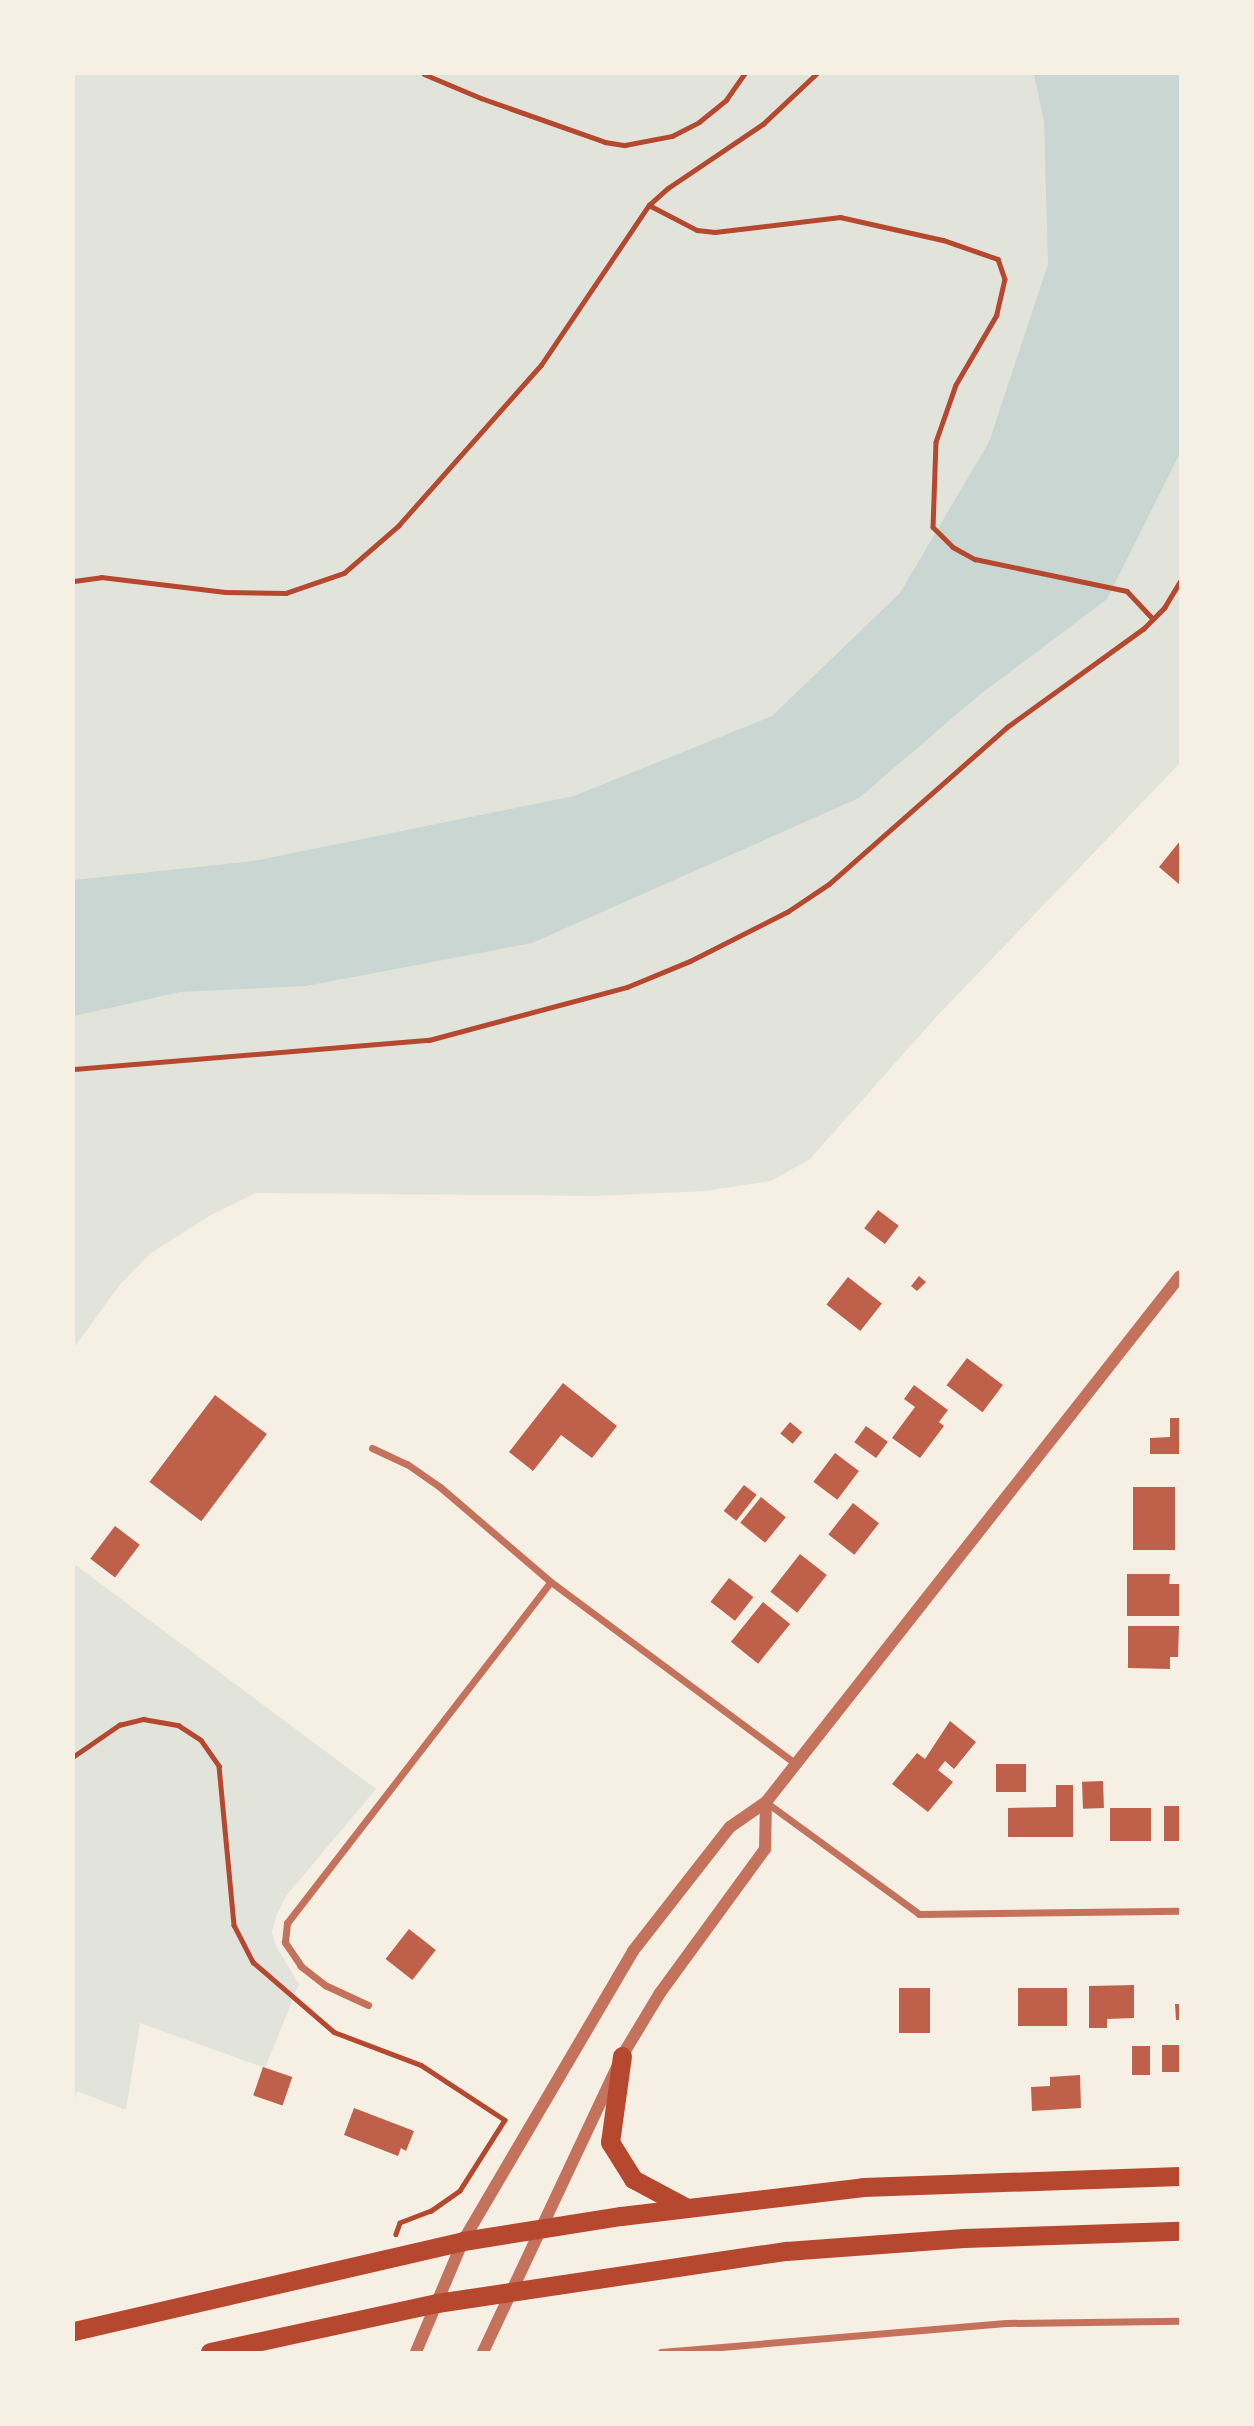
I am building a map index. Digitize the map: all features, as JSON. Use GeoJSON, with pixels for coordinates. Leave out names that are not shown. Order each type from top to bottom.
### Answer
{"type":"FeatureCollection","features":[{"type":"Feature","properties":{"kind":"highway"},"geometry":{"type":"LineString","coordinates":[[622,2056],[610,2142],[633,2179],[685,2207]]}},
{"type":"Feature","properties":{"kind":"highway"},"geometry":{"type":"LineString","coordinates":[[74,2331],[463,2241],[685,2207],[863,2187],[1181,2176]]}},
{"type":"Feature","properties":{"kind":"highway"},"geometry":{"type":"LineString","coordinates":[[210,2353],[437,2302],[513,2294],[646,2269],[870,2243],[1181,2231]]}},
{"type":"Feature","properties":{"kind":"street"},"geometry":{"type":"LineString","coordinates":[[416,2353],[463,2241],[632,1951],[730,1827],[766,1802],[1181,1276]]}},
{"type":"Feature","properties":{"kind":"street"},"geometry":{"type":"LineString","coordinates":[[372,1448],[407,1464],[440,1487],[551,1582],[796,1765]]}},
{"type":"Feature","properties":{"kind":"street"},"geometry":{"type":"LineString","coordinates":[[368,2005],[325,1984],[301,1966],[285,1942],[287,1923],[551,1582]]}},
{"type":"Feature","properties":{"kind":"street"},"geometry":{"type":"LineString","coordinates":[[766,1802],[919,1914],[1181,1911]]}},
{"type":"Feature","properties":{"kind":"street"},"geometry":{"type":"LineString","coordinates":[[483,2353],[513,2294],[538,2229],[622,2056],[660,1993],[765,1849],[766,1802]]}},
{"type":"Feature","properties":{"kind":"street"},"geometry":{"type":"LineString","coordinates":[[662,2353],[1006,2323],[1181,2321]]}},
{"type":"Feature","properties":{"kind":"path"},"geometry":{"type":"LineString","coordinates":[[425,74],[481,98],[605,142],[625,145],[672,136],[699,122],[726,100],[744,74]]}},
{"type":"Feature","properties":{"kind":"path"},"geometry":{"type":"LineString","coordinates":[[74,582],[101,577],[225,592],[286,593],[317,586],[344,573],[398,526],[541,365],[649,205],[668,188],[730,150],[816,74]]}},
{"type":"Feature","properties":{"kind":"path"},"geometry":{"type":"LineString","coordinates":[[649,205],[682,225],[715,232],[840,218],[943,240],[998,259],[1005,279],[1001,303],[956,385],[936,442],[936,532],[975,559],[1113,587],[1134,594],[1153,619]]}},
{"type":"Feature","properties":{"kind":"path"},"geometry":{"type":"LineString","coordinates":[[74,1069],[429,1040],[627,987],[678,967],[787,912],[829,884],[1007,727],[1153,619],[1181,581]]}},
{"type":"Feature","properties":{"kind":"path"},"geometry":{"type":"LineString","coordinates":[[485,2155],[505,2120]]}},
{"type":"Feature","properties":{"kind":"shaded area"},"geometry":{"type":"Polygon","coordinates":[[[74,74],[1180,74],[1180,763],[937,1016],[810,1159],[771,1181],[705,1191],[595,1196],[256,1193],[211,1215],[151,1253],[118,1287],[74,1348],[74,74]]]}},
{"type":"Feature","properties":{"kind":"shaded area"},"geometry":{"type":"Polygon","coordinates":[[[1034,74],[1180,74],[1180,453],[1107,599],[978,696],[859,798],[532,943],[306,986],[180,992],[74,1016],[74,880],[254,861],[574,796],[772,716],[900,593],[989,442],[1048,264],[1044,122],[1034,74]]]}},
{"type":"Feature","properties":{"kind":"shaded area"},"geometry":{"type":"Polygon","coordinates":[[[74,1564],[376,1789],[286,1896],[276,1916],[272,1932],[276,1946],[299,1984],[265,2068],[140,2023],[126,2110],[77,2091],[74,2103],[74,1564]]]}},
{"type":"Feature","properties":{"kind":"building"},"geometry":{"type":"Polygon","coordinates":[[[1180,841],[1180,885],[1159,867],[1180,841]]]}},
{"type":"Feature","properties":{"kind":"building"},"geometry":{"type":"Polygon","coordinates":[[[878,1210],[899,1226],[885,1244],[864,1228],[878,1210]]]}},
{"type":"Feature","properties":{"kind":"building"},"geometry":{"type":"Polygon","coordinates":[[[919,1276],[926,1282],[917,1291],[911,1286],[919,1276]]]}},
{"type":"Feature","properties":{"kind":"building"},"geometry":{"type":"Polygon","coordinates":[[[848,1277],[882,1303],[860,1331],[826,1305],[848,1277]]]}},
{"type":"Feature","properties":{"kind":"building"},"geometry":{"type":"Polygon","coordinates":[[[967,1358],[1003,1385],[982,1412],[947,1385],[967,1358]]]}},
{"type":"Feature","properties":{"kind":"building"},"geometry":{"type":"Polygon","coordinates":[[[563,1383],[617,1426],[592,1458],[561,1435],[533,1471],[509,1452],[563,1383]]]}},
{"type":"Feature","properties":{"kind":"building"},"geometry":{"type":"Polygon","coordinates":[[[914,1385],[948,1410],[939,1422],[944,1426],[920,1458],[892,1438],[915,1407],[904,1399],[914,1385]]]}},
{"type":"Feature","properties":{"kind":"building"},"geometry":{"type":"Polygon","coordinates":[[[215,1395],[267,1434],[201,1521],[149,1482],[215,1395]]]}},
{"type":"Feature","properties":{"kind":"building"},"geometry":{"type":"Polygon","coordinates":[[[1170,1418],[1180,1418],[1180,1454],[1150,1454],[1150,1438],[1170,1437],[1170,1418]]]}},
{"type":"Feature","properties":{"kind":"building"},"geometry":{"type":"Polygon","coordinates":[[[790,1422],[802,1432],[793,1444],[780,1433],[790,1422]]]}},
{"type":"Feature","properties":{"kind":"building"},"geometry":{"type":"Polygon","coordinates":[[[866,1426],[888,1442],[876,1458],[854,1442],[866,1426]]]}},
{"type":"Feature","properties":{"kind":"building"},"geometry":{"type":"Polygon","coordinates":[[[835,1453],[859,1471],[837,1500],[813,1482],[835,1453]]]}},
{"type":"Feature","properties":{"kind":"building"},"geometry":{"type":"Polygon","coordinates":[[[744,1485],[757,1495],[736,1521],[724,1511],[744,1485]]]}},
{"type":"Feature","properties":{"kind":"building"},"geometry":{"type":"Polygon","coordinates":[[[1133,1487],[1175,1487],[1175,1550],[1133,1550],[1133,1487]]]}},
{"type":"Feature","properties":{"kind":"building"},"geometry":{"type":"Polygon","coordinates":[[[761,1497],[786,1517],[765,1543],[740,1523],[761,1497]]]}},
{"type":"Feature","properties":{"kind":"building"},"geometry":{"type":"Polygon","coordinates":[[[853,1503],[879,1523],[854,1555],[828,1535],[853,1503]]]}},
{"type":"Feature","properties":{"kind":"building"},"geometry":{"type":"Polygon","coordinates":[[[115,1526],[140,1545],[115,1577],[90,1559],[115,1526]]]}},
{"type":"Feature","properties":{"kind":"building"},"geometry":{"type":"Polygon","coordinates":[[[800,1554],[827,1575],[797,1613],[770,1592],[800,1554]]]}},
{"type":"Feature","properties":{"kind":"building"},"geometry":{"type":"Polygon","coordinates":[[[1127,1574],[1170,1574],[1169,1584],[1179,1584],[1179,1616],[1127,1616],[1127,1574]]]}},
{"type":"Feature","properties":{"kind":"building"},"geometry":{"type":"Polygon","coordinates":[[[729,1578],[753,1597],[735,1621],[711,1602],[729,1578]]]}},
{"type":"Feature","properties":{"kind":"building"},"geometry":{"type":"Polygon","coordinates":[[[763,1602],[790,1624],[758,1664],[731,1642],[763,1602]]]}},
{"type":"Feature","properties":{"kind":"building"},"geometry":{"type":"Polygon","coordinates":[[[1128,1626],[1179,1626],[1178,1657],[1170,1657],[1170,1669],[1128,1668],[1128,1626]]]}},
{"type":"Feature","properties":{"kind":"building"},"geometry":{"type":"Polygon","coordinates":[[[950,1721],[976,1742],[954,1769],[945,1761],[938,1770],[953,1782],[928,1812],[892,1784],[917,1753],[925,1759],[950,1721]]]}},
{"type":"Feature","properties":{"kind":"building"},"geometry":{"type":"Polygon","coordinates":[[[996,1764],[1026,1764],[1026,1792],[996,1792],[996,1764]]]}},
{"type":"Feature","properties":{"kind":"building"},"geometry":{"type":"Polygon","coordinates":[[[1103,1781],[1104,1808],[1083,1809],[1082,1782],[1103,1781]]]}},
{"type":"Feature","properties":{"kind":"building"},"geometry":{"type":"Polygon","coordinates":[[[1056,1785],[1073,1785],[1073,1837],[1008,1837],[1008,1808],[1056,1807],[1056,1785]]]}},
{"type":"Feature","properties":{"kind":"building"},"geometry":{"type":"Polygon","coordinates":[[[1164,1806],[1180,1806],[1180,1841],[1164,1841],[1164,1806]]]}},
{"type":"Feature","properties":{"kind":"building"},"geometry":{"type":"Polygon","coordinates":[[[1110,1808],[1151,1808],[1151,1841],[1110,1841],[1110,1808]]]}},
{"type":"Feature","properties":{"kind":"building"},"geometry":{"type":"Polygon","coordinates":[[[409,1929],[436,1950],[412,1980],[386,1959],[409,1929]]]}},
{"type":"Feature","properties":{"kind":"building"},"geometry":{"type":"Polygon","coordinates":[[[1134,1985],[1134,2018],[1107,2019],[1107,2028],[1089,2028],[1089,1986],[1134,1985]]]}},
{"type":"Feature","properties":{"kind":"building"},"geometry":{"type":"Polygon","coordinates":[[[899,1988],[930,1988],[930,2033],[899,2033],[899,1988]]]}},
{"type":"Feature","properties":{"kind":"building"},"geometry":{"type":"Polygon","coordinates":[[[1018,1988],[1067,1988],[1067,2026],[1018,2026],[1018,1988]]]}},
{"type":"Feature","properties":{"kind":"building"},"geometry":{"type":"Polygon","coordinates":[[[1175,2004],[1180,2004],[1180,2020],[1176,2020],[1175,2004]]]}},
{"type":"Feature","properties":{"kind":"building"},"geometry":{"type":"Polygon","coordinates":[[[1162,2045],[1180,2045],[1180,2072],[1162,2072],[1162,2045]]]}},
{"type":"Feature","properties":{"kind":"building"},"geometry":{"type":"Polygon","coordinates":[[[1132,2046],[1150,2046],[1150,2075],[1132,2075],[1132,2046]]]}},
{"type":"Feature","properties":{"kind":"building"},"geometry":{"type":"Polygon","coordinates":[[[263,2067],[292,2077],[283,2105],[253,2095],[263,2067]]]}},
{"type":"Feature","properties":{"kind":"building"},"geometry":{"type":"Polygon","coordinates":[[[1080,2075],[1081,2108],[1032,2111],[1031,2087],[1050,2086],[1050,2077],[1080,2075]]]}},
{"type":"Feature","properties":{"kind":"building"},"geometry":{"type":"Polygon","coordinates":[[[354,2108],[414,2131],[406,2151],[401,2148],[398,2156],[344,2135],[354,2108]]]}}]}
